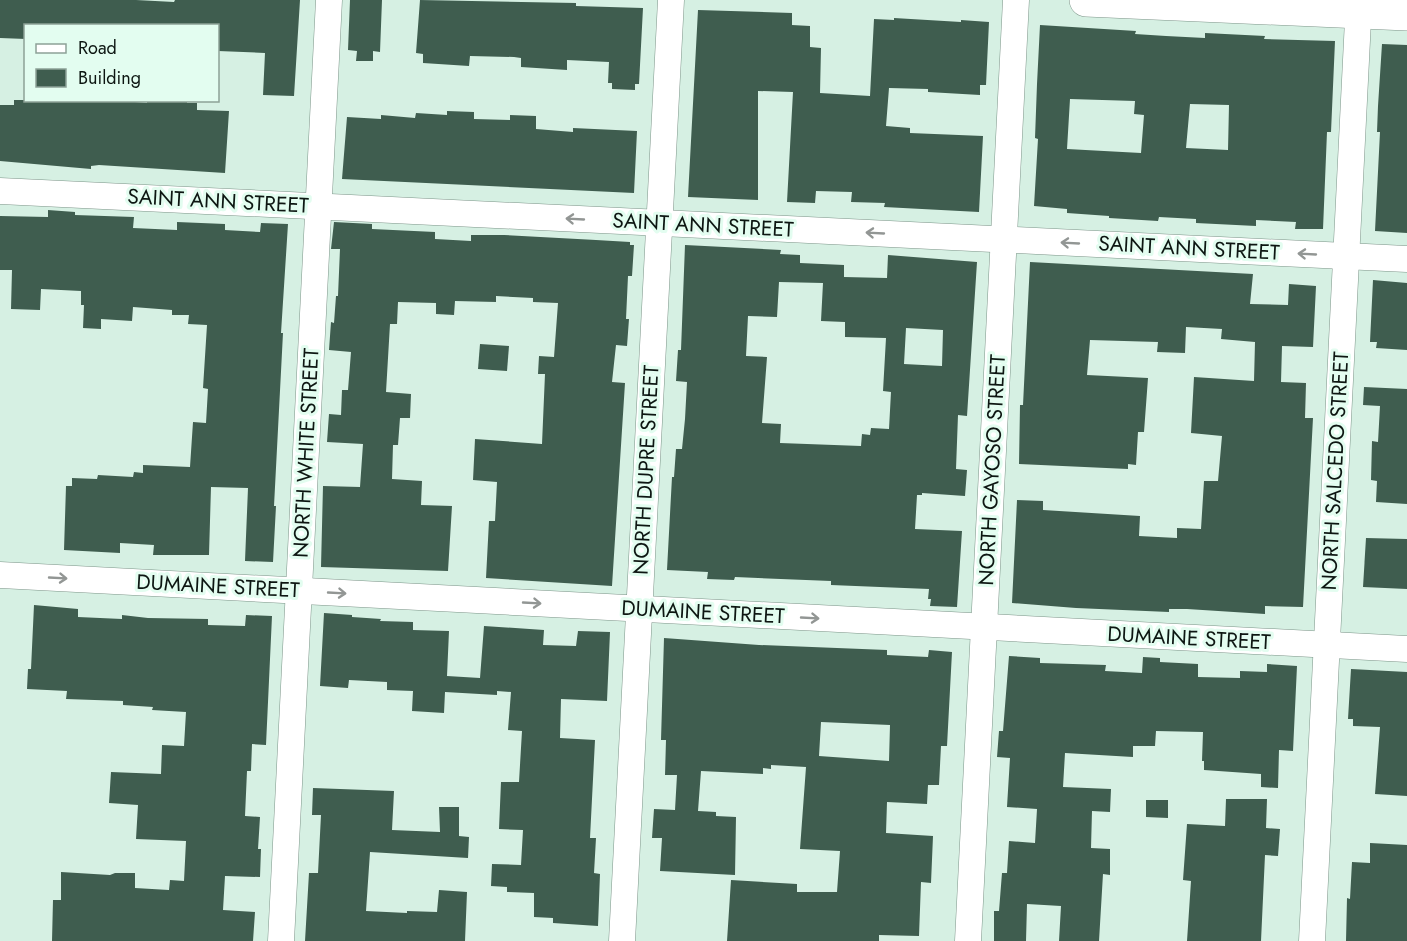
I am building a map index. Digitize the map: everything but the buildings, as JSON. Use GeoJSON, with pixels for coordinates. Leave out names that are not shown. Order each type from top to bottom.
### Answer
{"type":"FeatureCollection","features":[{"type":"Feature","properties":{"kind":"street","name":"NORTH WHITE STREET"},"geometry":{"type":"LineString","coordinates":[[281,941],[329,0]]}},
{"type":"Feature","properties":{"kind":"street","name":"NORTH DUPRE STREET"},"geometry":{"type":"LineString","coordinates":[[622,941],[671,0]]}},
{"type":"Feature","properties":{"kind":"street","name":"NORTH GAYOSO STREET"},"geometry":{"type":"LineString","coordinates":[[969,941],[1016,0]]}},
{"type":"Feature","properties":{"kind":"street"},"geometry":{"type":"LineString","coordinates":[[1086,0],[1358,6],[1407,14]]}},
{"type":"Feature","properties":{"kind":"street","name":"NORTH SALCEDO STREET"},"geometry":{"type":"LineString","coordinates":[[1312,941],[1358,6]]}},
{"type":"Feature","properties":{"kind":"street","name":"SAINT ANN STREET"},"geometry":{"type":"LineString","coordinates":[[0,191],[1407,259]]}},
{"type":"Feature","properties":{"kind":"street","name":"DUMAINE STREET"},"geometry":{"type":"LineString","coordinates":[[0,574],[1407,649]]}}]}
